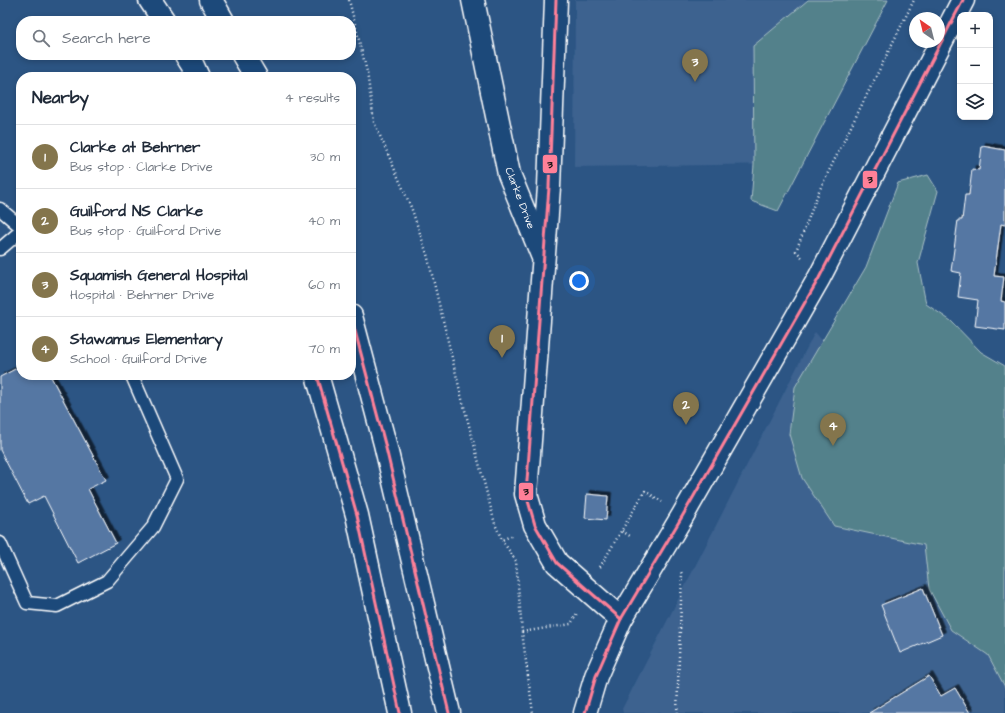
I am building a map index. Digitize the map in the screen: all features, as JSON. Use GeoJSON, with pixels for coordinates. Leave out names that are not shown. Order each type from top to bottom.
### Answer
{"type":"FeatureCollection","features":[{"type":"Feature","properties":{"kind":"main road"},"geometry":{"type":"LineString","coordinates":[[150,0],[161,16]]}},
{"type":"Feature","properties":{"kind":"main road"},"geometry":{"type":"LineString","coordinates":[[211,0],[220,16]]}},
{"type":"Feature","properties":{"kind":"main road","name":"Clarke Drive"},"geometry":{"type":"LineString","coordinates":[[472,0],[509,174],[544,260],[526,494],[535,525],[557,563],[621,619]]}},
{"type":"Feature","properties":{"kind":"main road"},"geometry":{"type":"LineString","coordinates":[[544,260],[549,187],[556,0]]}},
{"type":"Feature","properties":{"kind":"main road"},"geometry":{"type":"LineString","coordinates":[[585,713],[596,676],[621,619],[683,515],[819,278],[963,0]]}},
{"type":"Feature","properties":{"kind":"main road"},"geometry":{"type":"LineString","coordinates":[[189,60],[196,72]]}},
{"type":"Feature","properties":{"kind":"main road"},"geometry":{"type":"LineString","coordinates":[[246,60],[253,72]]}},
{"type":"Feature","properties":{"kind":"main road"},"geometry":{"type":"LineString","coordinates":[[356,335],[385,444],[450,713]]}},
{"type":"Feature","properties":{"kind":"main road"},"geometry":{"type":"LineString","coordinates":[[318,380],[357,515],[400,713]]}},
{"type":"Feature","properties":{"kind":"lane"},"geometry":{"type":"LineString","coordinates":[[0,209],[16,223]]}},
{"type":"Feature","properties":{"kind":"lane"},"geometry":{"type":"LineString","coordinates":[[0,248],[16,235]]}},
{"type":"Feature","properties":{"kind":"lane"},"geometry":{"type":"LineString","coordinates":[[0,544],[27,603],[57,606],[107,581],[153,527],[177,479],[135,380]]}},
{"type":"Feature","properties":{"kind":"path"},"geometry":{"type":"LineString","coordinates":[[349,0],[353,16]]}},
{"type":"Feature","properties":{"kind":"path"},"geometry":{"type":"LineString","coordinates":[[819,278],[796,251],[819,191],[914,0]]}},
{"type":"Feature","properties":{"kind":"path"},"geometry":{"type":"LineString","coordinates":[[356,28],[367,72],[374,122],[411,207],[427,254],[461,395],[495,524],[502,540],[516,561],[522,632],[533,713]]}},
{"type":"Feature","properties":{"kind":"path"},"geometry":{"type":"LineString","coordinates":[[605,558],[645,491],[683,515]]}},
{"type":"Feature","properties":{"kind":"path"},"geometry":{"type":"LineString","coordinates":[[502,540],[535,525]]}},
{"type":"Feature","properties":{"kind":"path"},"geometry":{"type":"LineString","coordinates":[[622,531],[630,536]]}},
{"type":"Feature","properties":{"kind":"path"},"geometry":{"type":"LineString","coordinates":[[677,713],[682,574],[679,569]]}},
{"type":"Feature","properties":{"kind":"path"},"geometry":{"type":"LineString","coordinates":[[522,632],[571,624]]}},
{"type":"Feature","properties":{"kind":"shaded area"},"geometry":{"type":"Polygon","coordinates":[[[575,0],[853,0],[779,164],[574,167],[575,0]]]}},
{"type":"Feature","properties":{"kind":"shaded area"},"geometry":{"type":"Polygon","coordinates":[[[815,332],[1005,561],[1005,713],[623,713],[622,709],[815,332]]]}},
{"type":"Feature","properties":{"kind":"green space"},"geometry":{"type":"Polygon","coordinates":[[[808,0],[888,0],[778,211],[751,201],[754,165],[753,46],[808,0]]]}},
{"type":"Feature","properties":{"kind":"green space"},"geometry":{"type":"Polygon","coordinates":[[[928,175],[938,191],[918,263],[926,304],[951,321],[981,352],[1005,366],[1005,687],[988,655],[951,630],[929,589],[924,545],[834,526],[802,478],[789,434],[795,387],[866,267],[898,183],[928,175]]]}},
{"type":"Feature","properties":{"kind":"building"},"geometry":{"type":"Polygon","coordinates":[[[982,146],[1005,150],[1005,225],[1001,224],[994,276],[1004,277],[1001,301],[1005,302],[1005,330],[975,326],[978,300],[958,297],[961,273],[951,271],[958,220],[962,220],[965,195],[969,195],[972,169],[979,170],[982,146]]]}},
{"type":"Feature","properties":{"kind":"building"},"geometry":{"type":"Polygon","coordinates":[[[16,369],[16,380],[53,380],[106,480],[88,489],[116,543],[78,563],[44,496],[28,504],[0,450],[0,377],[16,369]]]}},
{"type":"Feature","properties":{"kind":"building"},"geometry":{"type":"Polygon","coordinates":[[[587,494],[608,496],[606,520],[585,518],[587,494]]]}},
{"type":"Feature","properties":{"kind":"building"},"geometry":{"type":"Polygon","coordinates":[[[923,588],[942,635],[900,653],[881,605],[923,588]]]}},
{"type":"Feature","properties":{"kind":"building"},"geometry":{"type":"Polygon","coordinates":[[[929,676],[941,696],[955,688],[970,713],[869,713],[929,676]]]}},
{"type":"Feature","properties":{"kind":"transit line","name":"3"},"geometry":{"type":"LineString","coordinates":[[556,0],[549,187],[526,494],[535,525],[557,563],[621,619]]}},
{"type":"Feature","properties":{"kind":"transit line","name":"3"},"geometry":{"type":"LineString","coordinates":[[585,713],[596,676],[621,619],[683,515],[819,278],[963,0]]}},
{"type":"Feature","properties":{"kind":"transit line","name":"3"},"geometry":{"type":"LineString","coordinates":[[356,335],[385,444],[449,713]]}},
{"type":"Feature","properties":{"kind":"transit line","name":"3"},"geometry":{"type":"LineString","coordinates":[[318,380],[357,515],[400,713]]}},
{"type":"Feature","properties":{"kind":"place","name":"Squamish General Hospital"},"geometry":{"type":"Point","coordinates":[695,82]}},
{"type":"Feature","properties":{"kind":"place","name":"Clarke at Behrner"},"geometry":{"type":"Point","coordinates":[502,358]}},
{"type":"Feature","properties":{"kind":"place","name":"Guilford NS Clarke"},"geometry":{"type":"Point","coordinates":[686,425]}},
{"type":"Feature","properties":{"kind":"place","name":"Stawamus Elementary"},"geometry":{"type":"Point","coordinates":[833,446]}}]}
